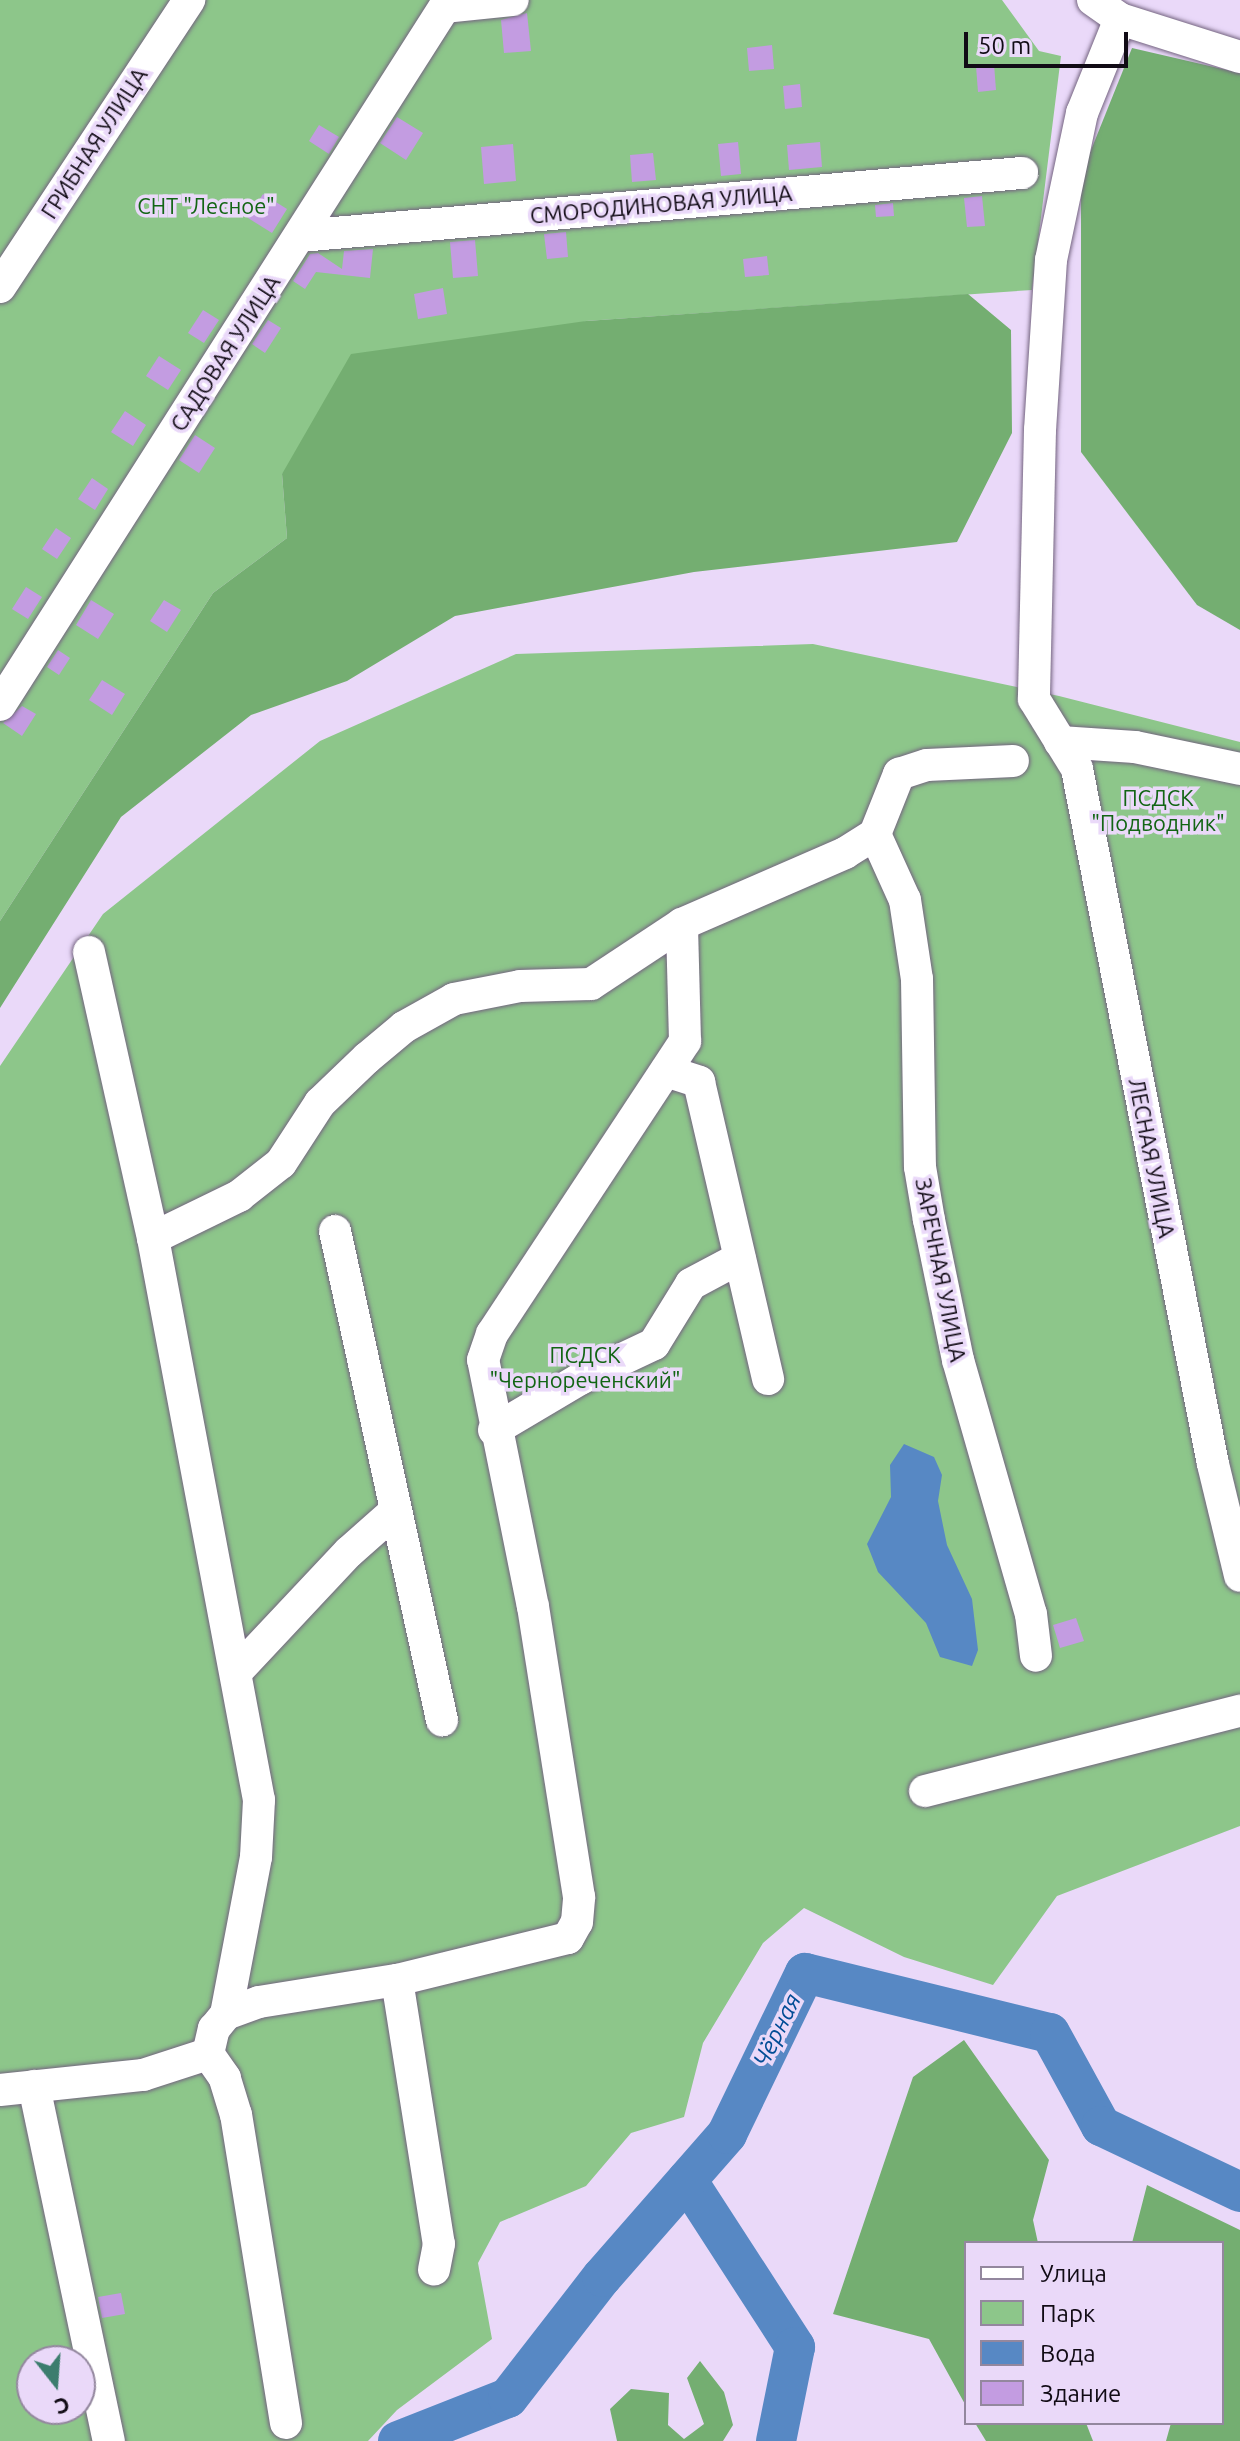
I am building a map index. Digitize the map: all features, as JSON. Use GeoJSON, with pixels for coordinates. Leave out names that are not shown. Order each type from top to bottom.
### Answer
{"type":"FeatureCollection","features":[{"type":"Feature","properties":{"kind":"street","name":"ГРИБНАЯ УЛИЦА"},"geometry":{"type":"LineString","coordinates":[[0,287],[189,0]]}},
{"type":"Feature","properties":{"kind":"street"},"geometry":{"type":"LineString","coordinates":[[447,4],[513,0]]}},
{"type":"Feature","properties":{"kind":"street"},"geometry":{"type":"LineString","coordinates":[[1093,0],[1120,19],[1240,57]]}},
{"type":"Feature","properties":{"kind":"street","name":"САДОВАЯ УЛИЦА"},"geometry":{"type":"LineString","coordinates":[[0,705],[447,4]]}},
{"type":"Feature","properties":{"kind":"street","name":"ЛЕСНАЯ УЛИЦА"},"geometry":{"type":"LineString","coordinates":[[1120,19],[1082,113],[1051,260],[1034,699],[1077,769],[1213,1464],[1239,1563]]}},
{"type":"Feature","properties":{"kind":"street","name":"СМОРОДИНОВАЯ УЛИЦА"},"geometry":{"type":"LineString","coordinates":[[300,236],[1022,173]]}},
{"type":"Feature","properties":{"kind":"street"},"geometry":{"type":"LineString","coordinates":[[1060,742],[1135,747],[1240,769]]}},
{"type":"Feature","properties":{"kind":"street"},"geometry":{"type":"LineString","coordinates":[[153,1238],[239,1196],[281,1163],[320,1103],[404,1027],[454,999],[520,986],[591,984],[682,924],[845,853],[875,834],[899,774],[927,765],[1013,761]]}},
{"type":"Feature","properties":{"kind":"street","name":"ЗАРЕЧНАЯ УЛИЦА"},"geometry":{"type":"LineString","coordinates":[[875,834],[905,900],[917,979],[920,1167],[937,1261],[975,1424],[1031,1614],[1036,1656]]}},
{"type":"Feature","properties":{"kind":"street"},"geometry":{"type":"LineString","coordinates":[[226,2014],[298,1993],[397,1980],[568,1938],[577,1922],[575,1867],[533,1607],[494,1430],[483,1360],[492,1334],[685,1041],[682,924]]}},
{"type":"Feature","properties":{"kind":"street"},"geometry":{"type":"LineString","coordinates":[[89,952],[153,1238],[238,1670],[259,1800],[256,1857],[226,2014],[214,2029],[208,2054],[225,2078],[236,2115],[286,2423]]}},
{"type":"Feature","properties":{"kind":"street"},"geometry":{"type":"LineString","coordinates":[[666,1071],[699,1082],[768,1379]]}},
{"type":"Feature","properties":{"kind":"street"},"geometry":{"type":"LineString","coordinates":[[335,1231],[394,1512],[442,1720]]}},
{"type":"Feature","properties":{"kind":"street"},"geometry":{"type":"LineString","coordinates":[[494,1430],[580,1379],[654,1344],[691,1284],[740,1258]]}},
{"type":"Feature","properties":{"kind":"street"},"geometry":{"type":"LineString","coordinates":[[238,1670],[349,1552],[394,1512]]}},
{"type":"Feature","properties":{"kind":"street"},"geometry":{"type":"LineString","coordinates":[[925,1791],[1240,1711]]}},
{"type":"Feature","properties":{"kind":"street"},"geometry":{"type":"LineString","coordinates":[[397,1980],[439,2244],[434,2270]]}},
{"type":"Feature","properties":{"kind":"street"},"geometry":{"type":"LineString","coordinates":[[0,2090],[143,2075],[208,2054]]}},
{"type":"Feature","properties":{"kind":"street"},"geometry":{"type":"LineString","coordinates":[[34,2086],[109,2441]]}},
{"type":"Feature","properties":{"kind":"green space","name":"СНТ \"Лесное\""},"geometry":{"type":"Polygon","coordinates":[[[0,0],[1002,0],[1039,51],[1061,56],[1032,290],[586,321],[282,474],[287,538],[213,593],[0,921],[0,0]]]}},
{"type":"Feature","properties":{"kind":"green space"},"geometry":{"type":"Polygon","coordinates":[[[1132,48],[1240,73],[1240,630],[1197,605],[1081,452],[1081,175],[1132,48]]]}},
{"type":"Feature","properties":{"kind":"green space"},"geometry":{"type":"Polygon","coordinates":[[[968,294],[1011,330],[1012,433],[957,542],[694,572],[455,616],[347,681],[251,715],[121,817],[0,1008],[0,921],[213,593],[287,538],[282,474],[351,354],[586,321],[968,294]]]}},
{"type":"Feature","properties":{"kind":"green space","name":"ПСДСК \"Чернореченский\""},"geometry":{"type":"Polygon","coordinates":[[[813,644],[1059,696],[1240,742],[1240,1826],[1057,1896],[993,1985],[904,1957],[804,1908],[763,1943],[703,2043],[684,2117],[631,2133],[586,2186],[500,2222],[478,2263],[492,2339],[397,2410],[368,2441],[0,2441],[0,1066],[103,914],[320,741],[516,654],[813,644]]]}},
{"type":"Feature","properties":{"kind":"green space"},"geometry":{"type":"Polygon","coordinates":[[[964,2040],[1049,2160],[1033,2220],[1038,2241],[964,2241],[964,2402],[929,2339],[833,2314],[913,2077],[964,2040]]]}},
{"type":"Feature","properties":{"kind":"green space"},"geometry":{"type":"Polygon","coordinates":[[[1147,2185],[1240,2230],[1240,2441],[1166,2441],[1170,2425],[1224,2425],[1224,2241],[1133,2241],[1147,2185]]]}},
{"type":"Feature","properties":{"kind":"green space"},"geometry":{"type":"Polygon","coordinates":[[[700,2361],[724,2392],[733,2425],[723,2441],[617,2441],[610,2409],[631,2389],[669,2393],[668,2425],[684,2439],[704,2424],[687,2378],[700,2361]]]}},
{"type":"Feature","properties":{"kind":"green space"},"geometry":{"type":"Polygon","coordinates":[[[976,2425],[1087,2425],[1093,2441],[986,2441],[976,2425]]]}},
{"type":"Feature","properties":{"kind":"water"},"geometry":{"type":"Polygon","coordinates":[[[904,1444],[934,1457],[942,1475],[938,1501],[947,1545],[972,1599],[978,1650],[972,1666],[940,1657],[926,1623],[878,1572],[867,1544],[891,1497],[890,1465],[904,1444]]]}},
{"type":"Feature","properties":{"kind":"building"},"geometry":{"type":"Polygon","coordinates":[[[527,13],[531,51],[504,53],[501,20],[527,13]]]}},
{"type":"Feature","properties":{"kind":"building"},"geometry":{"type":"Polygon","coordinates":[[[772,45],[774,69],[749,71],[747,48],[772,45]]]}},
{"type":"Feature","properties":{"kind":"building"},"geometry":{"type":"Polygon","coordinates":[[[994,64],[996,90],[978,92],[976,66],[994,64]]]}},
{"type":"Feature","properties":{"kind":"building"},"geometry":{"type":"Polygon","coordinates":[[[800,84],[802,107],[785,109],[783,86],[800,84]]]}},
{"type":"Feature","properties":{"kind":"building"},"geometry":{"type":"Polygon","coordinates":[[[397,117],[423,133],[406,160],[380,143],[397,117]]]}},
{"type":"Feature","properties":{"kind":"building"},"geometry":{"type":"Polygon","coordinates":[[[319,125],[339,137],[329,154],[309,141],[319,125]]]}},
{"type":"Feature","properties":{"kind":"building"},"geometry":{"type":"Polygon","coordinates":[[[738,142],[741,174],[721,176],[718,144],[738,142]]]}},
{"type":"Feature","properties":{"kind":"building"},"geometry":{"type":"Polygon","coordinates":[[[820,142],[822,167],[789,170],[787,145],[820,142]]]}},
{"type":"Feature","properties":{"kind":"building"},"geometry":{"type":"Polygon","coordinates":[[[513,144],[516,181],[484,184],[481,147],[513,144]]]}},
{"type":"Feature","properties":{"kind":"building"},"geometry":{"type":"Polygon","coordinates":[[[653,153],[656,180],[632,182],[630,155],[653,153]]]}},
{"type":"Feature","properties":{"kind":"building"},"geometry":{"type":"Polygon","coordinates":[[[263,194],[287,209],[272,233],[248,218],[263,194]]]}},
{"type":"Feature","properties":{"kind":"building"},"geometry":{"type":"Polygon","coordinates":[[[982,196],[985,226],[967,227],[964,198],[982,196]]]}},
{"type":"Feature","properties":{"kind":"building"},"geometry":{"type":"Polygon","coordinates":[[[893,203],[894,216],[876,217],[875,205],[893,203]]]}},
{"type":"Feature","properties":{"kind":"building"},"geometry":{"type":"Polygon","coordinates":[[[566,232],[568,257],[547,259],[544,234],[566,232]]]}},
{"type":"Feature","properties":{"kind":"building"},"geometry":{"type":"Polygon","coordinates":[[[475,240],[478,276],[453,278],[450,242],[475,240]]]}},
{"type":"Feature","properties":{"kind":"building"},"geometry":{"type":"Polygon","coordinates":[[[373,249],[370,278],[316,272],[305,289],[293,281],[310,254],[318,253],[342,269],[344,251],[373,249]]]}},
{"type":"Feature","properties":{"kind":"building"},"geometry":{"type":"Polygon","coordinates":[[[767,256],[769,275],[745,277],[743,259],[767,256]]]}},
{"type":"Feature","properties":{"kind":"building"},"geometry":{"type":"Polygon","coordinates":[[[443,288],[447,314],[418,319],[414,294],[443,288]]]}},
{"type":"Feature","properties":{"kind":"building"},"geometry":{"type":"Polygon","coordinates":[[[203,310],[219,320],[204,343],[188,333],[203,310]]]}},
{"type":"Feature","properties":{"kind":"building"},"geometry":{"type":"Polygon","coordinates":[[[268,320],[281,328],[265,353],[252,344],[268,320]]]}},
{"type":"Feature","properties":{"kind":"building"},"geometry":{"type":"Polygon","coordinates":[[[159,356],[181,370],[168,390],[146,376],[159,356]]]}},
{"type":"Feature","properties":{"kind":"building"},"geometry":{"type":"Polygon","coordinates":[[[125,411],[146,425],[133,446],[111,432],[125,411]]]}},
{"type":"Feature","properties":{"kind":"building"},"geometry":{"type":"Polygon","coordinates":[[[195,435],[215,448],[199,473],[179,460],[195,435]]]}},
{"type":"Feature","properties":{"kind":"building"},"geometry":{"type":"Polygon","coordinates":[[[92,478],[108,489],[95,510],[78,499],[92,478]]]}},
{"type":"Feature","properties":{"kind":"building"},"geometry":{"type":"Polygon","coordinates":[[[56,528],[71,538],[57,559],[42,549],[56,528]]]}},
{"type":"Feature","properties":{"kind":"building"},"geometry":{"type":"Polygon","coordinates":[[[26,587],[42,597],[28,619],[12,609],[26,587]]]}},
{"type":"Feature","properties":{"kind":"building"},"geometry":{"type":"Polygon","coordinates":[[[91,600],[114,614],[98,639],[76,625],[91,600]]]}},
{"type":"Feature","properties":{"kind":"building"},"geometry":{"type":"Polygon","coordinates":[[[164,600],[181,610],[167,632],[150,621],[164,600]]]}},
{"type":"Feature","properties":{"kind":"building"},"geometry":{"type":"Polygon","coordinates":[[[58,650],[70,658],[59,675],[47,667],[58,650]]]}},
{"type":"Feature","properties":{"kind":"building"},"geometry":{"type":"Polygon","coordinates":[[[102,680],[125,694],[112,715],[89,700],[102,680]]]}},
{"type":"Feature","properties":{"kind":"building"},"geometry":{"type":"Polygon","coordinates":[[[22,706],[36,714],[22,736],[3,723],[22,706]]]}},
{"type":"Feature","properties":{"kind":"building"},"geometry":{"type":"Polygon","coordinates":[[[1076,1618],[1084,1641],[1060,1648],[1053,1625],[1076,1618]]]}},
{"type":"Feature","properties":{"kind":"building"},"geometry":{"type":"Polygon","coordinates":[[[121,2293],[125,2314],[102,2318],[98,2297],[121,2293]]]}},
{"type":"Feature","properties":{"kind":"waterway","name":"Чёрная"},"geometry":{"type":"LineString","coordinates":[[398,2441],[508,2398],[602,2277],[727,2134],[805,1973],[1050,2033],[1101,2126],[1240,2192]]}},
{"type":"Feature","properties":{"kind":"waterway"},"geometry":{"type":"LineString","coordinates":[[687,2180],[795,2347],[776,2441]]}},
{"type":"Feature","properties":{"kind":"park label","name":"ПСДСК \"Подводник\""},"geometry":{"type":"Point","coordinates":[1158,810]}}]}
